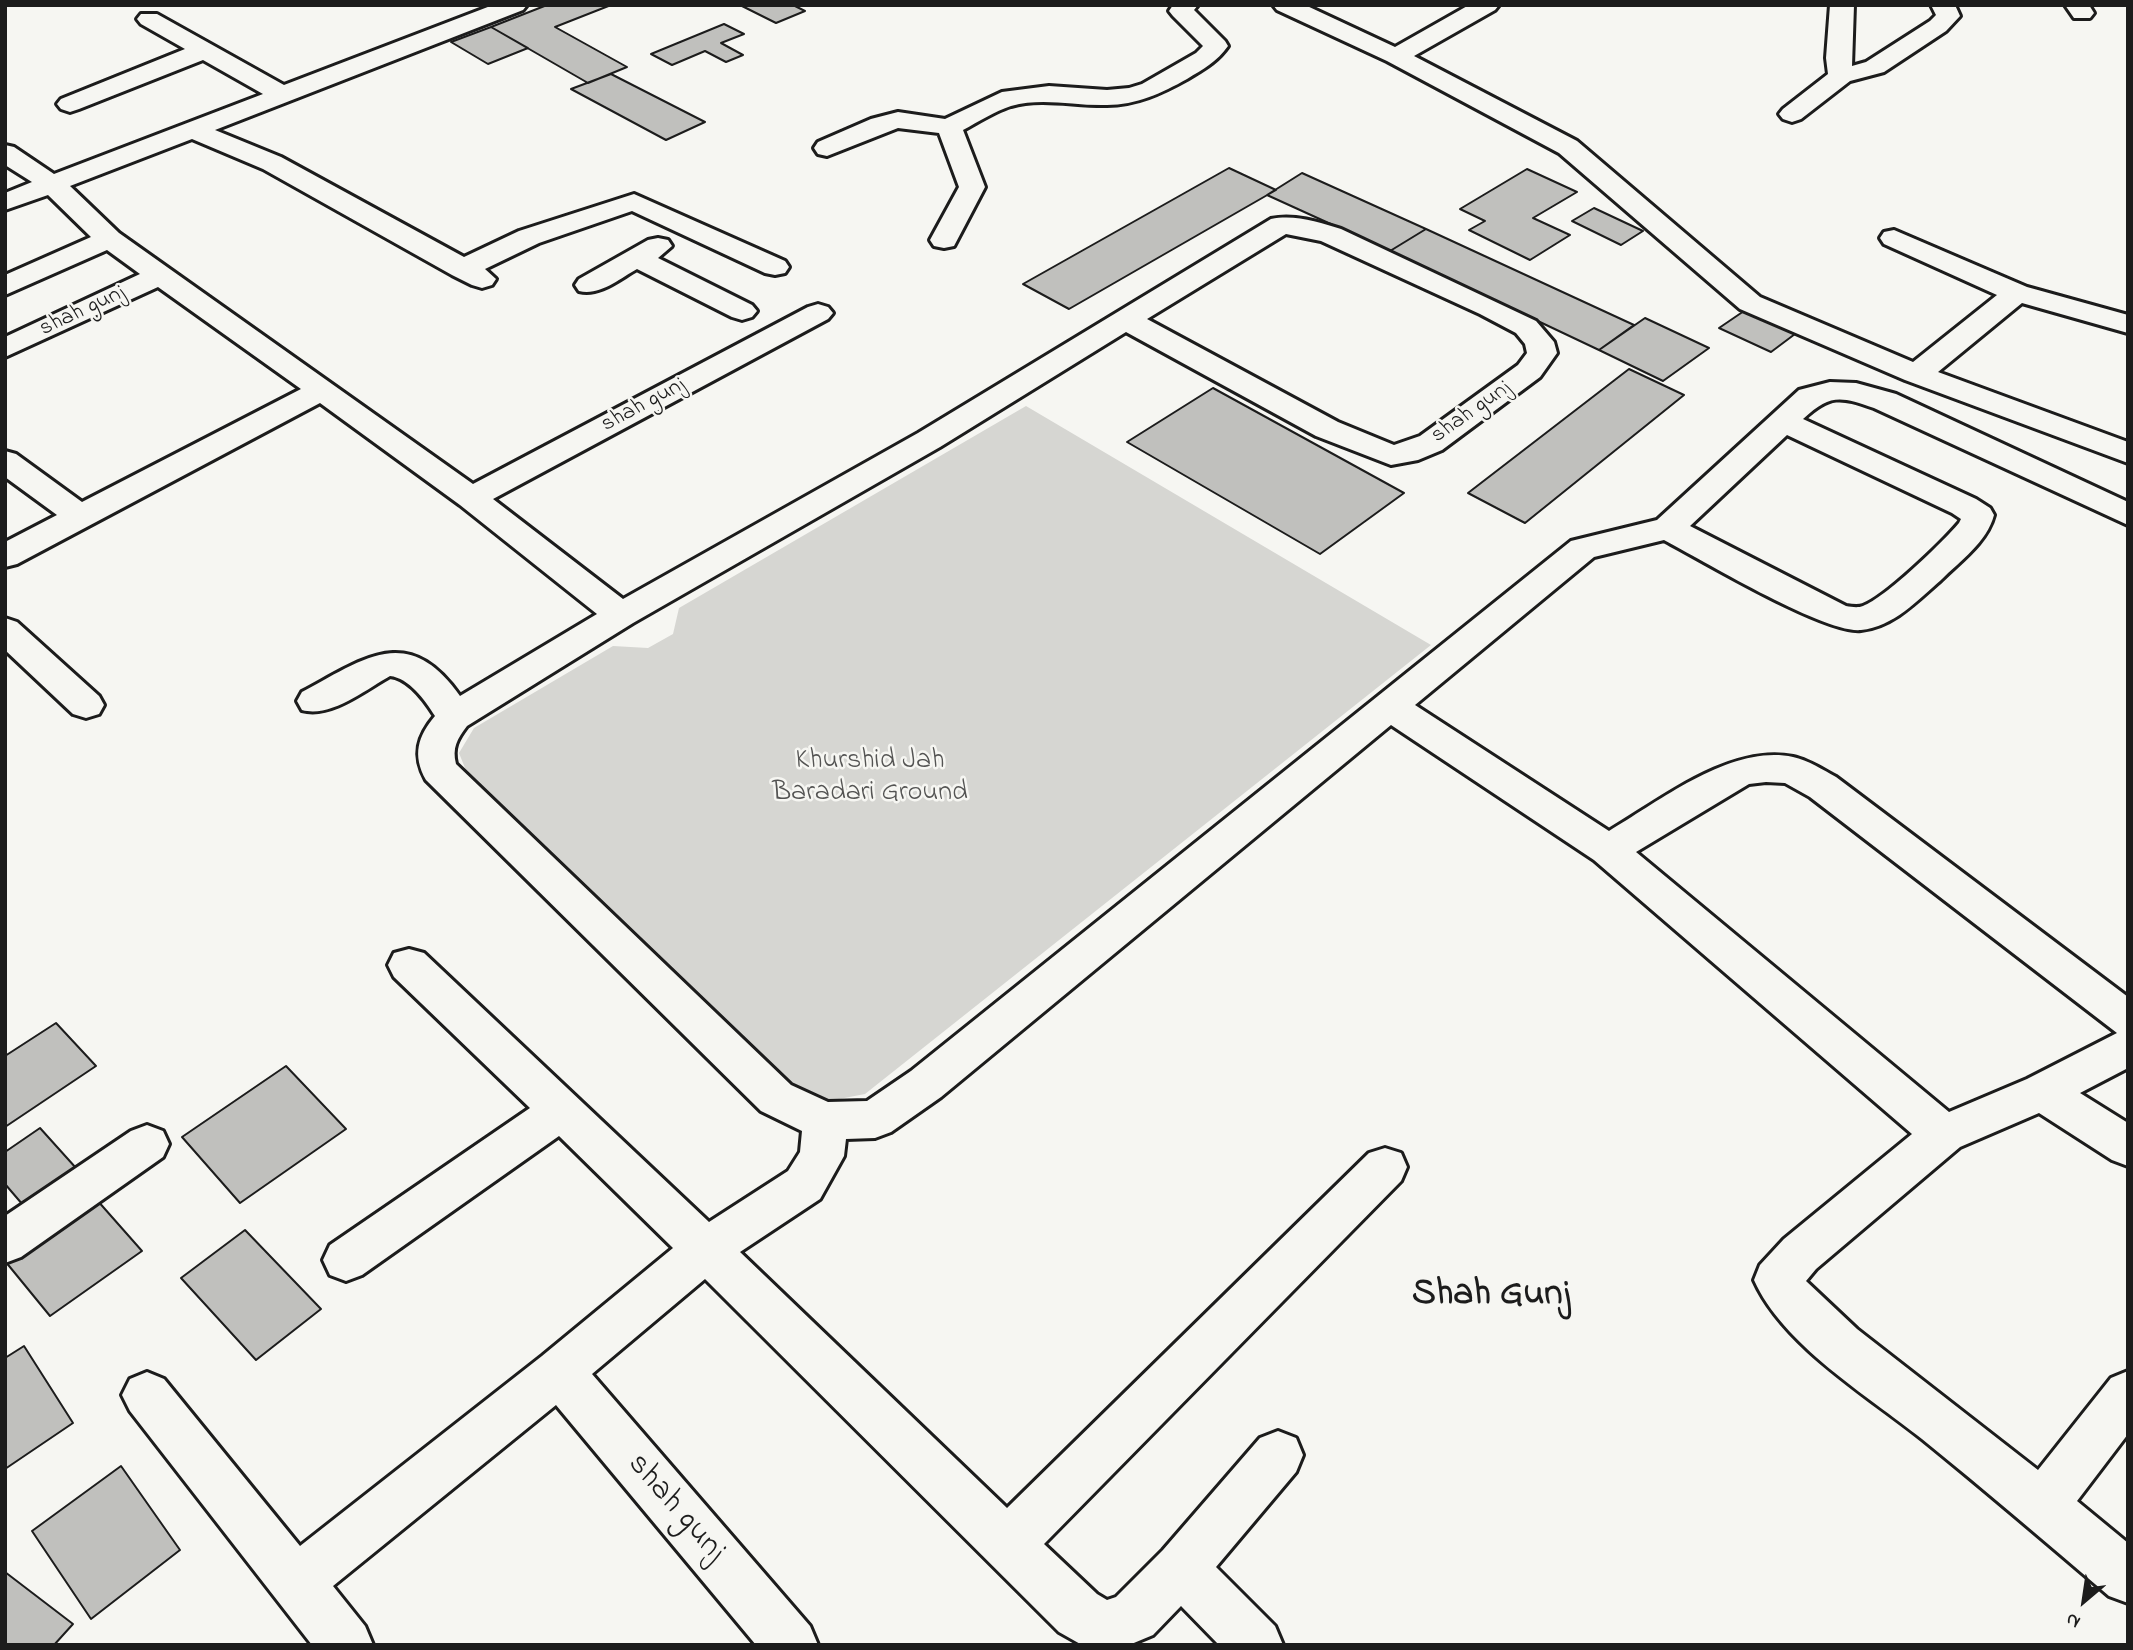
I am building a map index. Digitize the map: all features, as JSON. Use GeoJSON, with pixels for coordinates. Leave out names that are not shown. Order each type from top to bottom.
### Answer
{"type":"FeatureCollection","features":[{"type":"Feature","properties":{"kind":"street"},"geometry":{"type":"LineString","coordinates":[[5,202],[281,94],[469,12],[515,5]]}},
{"type":"Feature","properties":{"kind":"street"},"geometry":{"type":"LineString","coordinates":[[827,148],[880,124],[898,120],[949,127],[1002,100],[1049,93],[1107,97],[1132,95],[1151,89],[1205,58],[1216,46],[1181,10],[1186,5]]}},
{"type":"Feature","properties":{"kind":"street"},"geometry":{"type":"LineString","coordinates":[[1285,5],[1396,56],[1568,147],[1750,303],[1916,374],[2128,453]]}},
{"type":"Feature","properties":{"kind":"street"},"geometry":{"type":"LineString","coordinates":[[1396,56],[1488,5]]}},
{"type":"Feature","properties":{"kind":"street"},"geometry":{"type":"LineString","coordinates":[[1841,76],[1838,58],[1842,5]]}},
{"type":"Feature","properties":{"kind":"street"},"geometry":{"type":"LineString","coordinates":[[1792,114],[1841,76],[1875,67],[1938,26],[1948,16],[1943,5]]}},
{"type":"Feature","properties":{"kind":"street"},"geometry":{"type":"LineString","coordinates":[[149,19],[281,94]]}},
{"type":"Feature","properties":{"kind":"street"},"geometry":{"type":"LineString","coordinates":[[70,104],[205,50]]}},
{"type":"Feature","properties":{"kind":"street"},"geometry":{"type":"LineString","coordinates":[[944,240],[972,187],[949,127]]}},
{"type":"Feature","properties":{"kind":"street"},"geometry":{"type":"LineString","coordinates":[[190,129],[272,163],[472,274],[529,237],[634,202],[775,267]]}},
{"type":"Feature","properties":{"kind":"street"},"geometry":{"type":"LineString","coordinates":[[5,153],[52,184],[109,240],[471,498],[621,615]]}},
{"type":"Feature","properties":{"kind":"street","name":"shah gunj"},"geometry":{"type":"LineString","coordinates":[[1281,225],[1314,229],[1331,235],[1490,308],[1526,327],[1539,342],[1542,353],[1529,372],[1432,443],[1407,453],[1391,455],[1327,429],[1126,320],[1281,225]]}},
{"type":"Feature","properties":{"kind":"street"},"geometry":{"type":"LineString","coordinates":[[589,285],[690,228]]}},
{"type":"Feature","properties":{"kind":"street"},"geometry":{"type":"LineString","coordinates":[[1894,238],[2017,293],[2128,324]]}},
{"type":"Feature","properties":{"kind":"street","name":"shah gunj"},"geometry":{"type":"LineString","coordinates":[[5,286],[109,240]]}},
{"type":"Feature","properties":{"kind":"street"},"geometry":{"type":"LineString","coordinates":[[637,258],[742,311]]}},
{"type":"Feature","properties":{"kind":"street","name":"shah gunj"},"geometry":{"type":"LineString","coordinates":[[5,348],[161,275]]}},
{"type":"Feature","properties":{"kind":"street"},"geometry":{"type":"LineString","coordinates":[[1916,374],[2017,293]]}},
{"type":"Feature","properties":{"kind":"street","name":"shah gunj"},"geometry":{"type":"LineString","coordinates":[[471,498],[818,313]]}},
{"type":"Feature","properties":{"kind":"street"},"geometry":{"type":"LineString","coordinates":[[1126,320],[929,440],[621,615],[454,718],[440,735],[435,753],[439,770],[776,1098],[825,1121],[875,1119],[926,1084],[1388,705],[1583,549],[1668,527],[1810,396],[1828,389],[1852,389],[1885,401],[2128,516]]}},
{"type":"Feature","properties":{"kind":"street"},"geometry":{"type":"LineString","coordinates":[[5,556],[322,390]]}},
{"type":"Feature","properties":{"kind":"street"},"geometry":{"type":"LineString","coordinates":[[1668,527],[1837,616],[1854,620],[1873,616],[1889,605],[1971,532],[1978,520],[1978,515],[1965,506],[1783,421]]}},
{"type":"Feature","properties":{"kind":"street"},"geometry":{"type":"LineString","coordinates":[[5,461],[80,517]]}},
{"type":"Feature","properties":{"kind":"street"},"geometry":{"type":"LineString","coordinates":[[5,630],[86,705]]}},
{"type":"Feature","properties":{"kind":"street"},"geometry":{"type":"LineString","coordinates":[[315,701],[391,662],[411,669],[446,701],[454,718]]}},
{"type":"Feature","properties":{"kind":"street"},"geometry":{"type":"LineString","coordinates":[[1388,705],[1608,850],[1944,1134]]}},
{"type":"Feature","properties":{"kind":"street"},"geometry":{"type":"LineString","coordinates":[[1608,850],[1740,772],[1766,768],[1792,770],[1823,787],[2128,1020]]}},
{"type":"Feature","properties":{"kind":"street"},"geometry":{"type":"LineString","coordinates":[[409,965],[706,1249],[1078,1613],[1104,1628],[1134,1616],[1181,1568],[1278,1455]]}},
{"type":"Feature","properties":{"kind":"street"},"geometry":{"type":"LineString","coordinates":[[2128,1047],[2042,1092],[1944,1134],[1800,1254],[1777,1280],[1793,1303],[1837,1341],[2043,1504],[2128,1577]]}},
{"type":"Feature","properties":{"kind":"street"},"geometry":{"type":"LineString","coordinates":[[2042,1092],[2128,1147]]}},
{"type":"Feature","properties":{"kind":"street"},"geometry":{"type":"LineString","coordinates":[[346,1260],[560,1111]]}},
{"type":"Feature","properties":{"kind":"street"},"geometry":{"type":"LineString","coordinates":[[295,1583],[559,1372],[706,1249],[804,1185],[822,1156],[825,1121]]}},
{"type":"Feature","properties":{"kind":"street"},"geometry":{"type":"LineString","coordinates":[[5,1242],[147,1144]]}},
{"type":"Feature","properties":{"kind":"street"},"geometry":{"type":"LineString","coordinates":[[1007,1545],[1385,1167]]}},
{"type":"Feature","properties":{"kind":"street","name":"shah gunj"},"geometry":{"type":"LineString","coordinates":[[559,1372],[792,1645]]}},
{"type":"Feature","properties":{"kind":"street"},"geometry":{"type":"LineString","coordinates":[[2043,1504],[2128,1394]]}},
{"type":"Feature","properties":{"kind":"street"},"geometry":{"type":"LineString","coordinates":[[147,1395],[346,1645]]}},
{"type":"Feature","properties":{"kind":"street"},"geometry":{"type":"LineString","coordinates":[[1181,1568],[1256,1645]]}},
{"type":"Feature","properties":{"kind":"green space","name":"Khurshid Jah Baradari Ground"},"geometry":{"type":"Polygon","coordinates":[[[1026,406],[1431,645],[865,1094],[813,1104],[781,1084],[471,783],[459,753],[474,728],[613,646],[648,648],[673,634],[679,608],[1026,406]]]}},
{"type":"Feature","properties":{"kind":"building"},"geometry":{"type":"Polygon","coordinates":[[[547,5],[611,5],[555,27],[627,67],[588,83],[491,27],[547,5]]]}},
{"type":"Feature","properties":{"kind":"building"},"geometry":{"type":"Polygon","coordinates":[[[793,5],[805,11],[776,23],[742,6],[793,5]]]}},
{"type":"Feature","properties":{"kind":"building"},"geometry":{"type":"Polygon","coordinates":[[[724,24],[744,34],[721,43],[743,55],[726,62],[705,51],[672,65],[651,54],[724,24]]]}},
{"type":"Feature","properties":{"kind":"building"},"geometry":{"type":"Polygon","coordinates":[[[491,27],[528,48],[488,64],[451,42],[491,27]]]}},
{"type":"Feature","properties":{"kind":"building"},"geometry":{"type":"Polygon","coordinates":[[[611,74],[705,122],[666,140],[571,89],[611,74]]]}},
{"type":"Feature","properties":{"kind":"building"},"geometry":{"type":"Polygon","coordinates":[[[1229,168],[1276,190],[1069,309],[1023,284],[1229,168]]]}},
{"type":"Feature","properties":{"kind":"building"},"geometry":{"type":"Polygon","coordinates":[[[1527,169],[1577,192],[1533,218],[1570,235],[1530,260],[1469,230],[1485,221],[1460,209],[1527,169]]]}},
{"type":"Feature","properties":{"kind":"building"},"geometry":{"type":"Polygon","coordinates":[[[1302,173],[1426,229],[1390,251],[1267,195],[1302,173]]]}},
{"type":"Feature","properties":{"kind":"building"},"geometry":{"type":"Polygon","coordinates":[[[1594,208],[1643,231],[1621,245],[1572,221],[1594,208]]]}},
{"type":"Feature","properties":{"kind":"building"},"geometry":{"type":"Polygon","coordinates":[[[1426,229],[1634,325],[1599,350],[1390,251],[1426,229]]]}},
{"type":"Feature","properties":{"kind":"building"},"geometry":{"type":"Polygon","coordinates":[[[1744,311],[1795,334],[1771,352],[1719,328],[1744,311]]]}},
{"type":"Feature","properties":{"kind":"building"},"geometry":{"type":"Polygon","coordinates":[[[1645,318],[1709,348],[1663,381],[1599,350],[1645,318]]]}},
{"type":"Feature","properties":{"kind":"building"},"geometry":{"type":"Polygon","coordinates":[[[1629,369],[1684,395],[1525,523],[1468,493],[1629,369]]]}},
{"type":"Feature","properties":{"kind":"building"},"geometry":{"type":"Polygon","coordinates":[[[1213,388],[1404,493],[1320,554],[1127,442],[1213,388]]]}},
{"type":"Feature","properties":{"kind":"building"},"geometry":{"type":"Polygon","coordinates":[[[56,1023],[96,1066],[5,1127],[5,1056],[56,1023]]]}},
{"type":"Feature","properties":{"kind":"building"},"geometry":{"type":"Polygon","coordinates":[[[286,1066],[346,1129],[240,1203],[182,1137],[286,1066]]]}},
{"type":"Feature","properties":{"kind":"building"},"geometry":{"type":"Polygon","coordinates":[[[40,1128],[76,1168],[23,1205],[5,1184],[5,1152],[40,1128]]]}},
{"type":"Feature","properties":{"kind":"building"},"geometry":{"type":"Polygon","coordinates":[[[89,1191],[142,1251],[50,1316],[5,1261],[89,1191]]]}},
{"type":"Feature","properties":{"kind":"building"},"geometry":{"type":"Polygon","coordinates":[[[245,1230],[321,1309],[256,1360],[181,1278],[245,1230]]]}},
{"type":"Feature","properties":{"kind":"building"},"geometry":{"type":"Polygon","coordinates":[[[24,1346],[73,1423],[5,1469],[5,1358],[24,1346]]]}},
{"type":"Feature","properties":{"kind":"building"},"geometry":{"type":"Polygon","coordinates":[[[121,1466],[180,1550],[91,1619],[32,1531],[121,1466]]]}},
{"type":"Feature","properties":{"kind":"building"},"geometry":{"type":"Polygon","coordinates":[[[5,1572],[73,1624],[54,1645],[5,1645],[5,1572]]]}},
{"type":"Feature","properties":{"kind":"district","name":"Shah Gunj"},"geometry":{"type":"Point","coordinates":[1491,1297]}}]}
